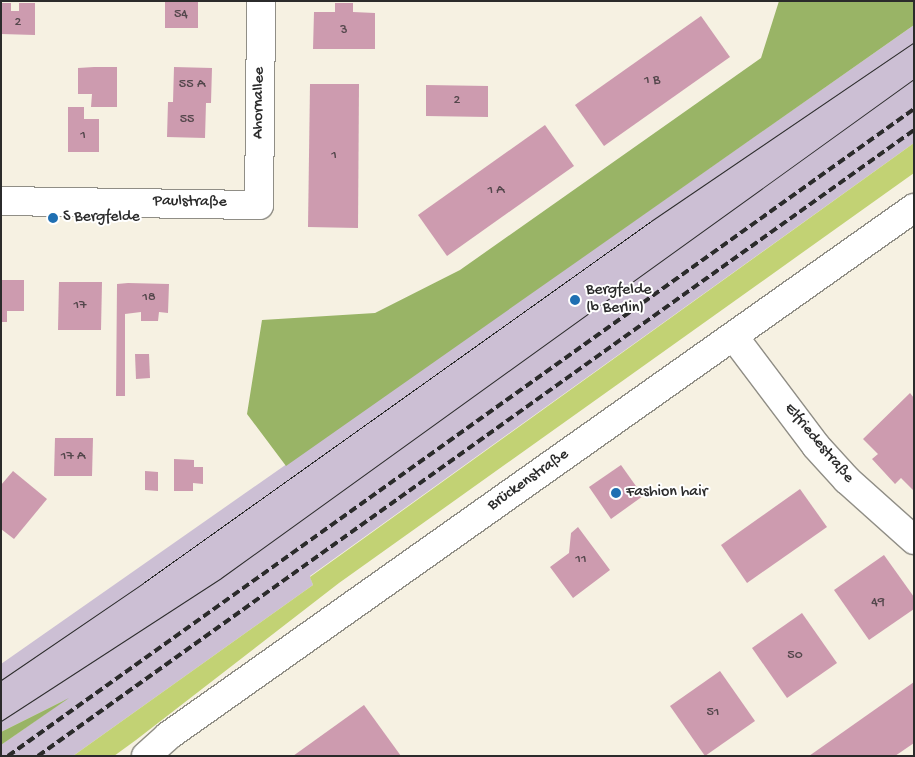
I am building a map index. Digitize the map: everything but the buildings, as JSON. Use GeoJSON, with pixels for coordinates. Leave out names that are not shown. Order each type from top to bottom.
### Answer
{"type":"FeatureCollection","features":[{"type":"Feature","properties":{"kind":"street","name":"Ahornallee"},"geometry":{"type":"LineString","coordinates":[[259,205],[261,1]]}},
{"type":"Feature","properties":{"kind":"street","name":"Paulstraße"},"geometry":{"type":"LineString","coordinates":[[1,201],[259,205]]}},
{"type":"Feature","properties":{"kind":"street","name":"Brückenstraße"},"geometry":{"type":"LineString","coordinates":[[146,756],[168,736],[914,208]]}},
{"type":"Feature","properties":{"kind":"street","name":"Elfriedestraße"},"geometry":{"type":"LineString","coordinates":[[734,337],[816,446],[854,486],[914,540]]}},
{"type":"Feature","properties":{"kind":"shaded area"},"geometry":{"type":"Polygon","coordinates":[[[914,25],[914,143],[310,576],[313,585],[73,756],[1,756],[1,745],[65,700],[1,732],[1,664],[914,25]]]}},
{"type":"Feature","properties":{"kind":"green space"},"geometry":{"type":"Polygon","coordinates":[[[779,1],[914,1],[914,25],[286,466],[247,414],[262,320],[375,313],[460,270],[761,58],[779,1]]]}},
{"type":"Feature","properties":{"kind":"green space"},"geometry":{"type":"Polygon","coordinates":[[[914,143],[914,173],[339,583],[114,756],[73,756],[313,585],[310,577],[914,143]]]}},
{"type":"Feature","properties":{"kind":"green space"},"geometry":{"type":"Polygon","coordinates":[[[69,698],[1,745],[1,732],[69,698]]]}},
{"type":"Feature","properties":{"kind":"tram line"},"geometry":{"type":"LineString","coordinates":[[1,680],[143,583],[651,221],[914,42]]}},
{"type":"Feature","properties":{"kind":"tram line"},"geometry":{"type":"LineString","coordinates":[[1,721],[221,578],[914,79]]}},
{"type":"Feature","properties":{"kind":"railway"},"geometry":{"type":"LineString","coordinates":[[8,756],[914,109]]}},
{"type":"Feature","properties":{"kind":"railway"},"geometry":{"type":"LineString","coordinates":[[38,756],[914,130]]}},
{"type":"Feature","properties":{"kind":"place","name":"S Bergfelde"},"geometry":{"type":"Point","coordinates":[53,218]}},
{"type":"Feature","properties":{"kind":"place","name":"Bergfelde (b Berlin)"},"geometry":{"type":"Point","coordinates":[575,300]}},
{"type":"Feature","properties":{"kind":"place","name":"Fashion hair"},"geometry":{"type":"Point","coordinates":[616,493]}}]}
